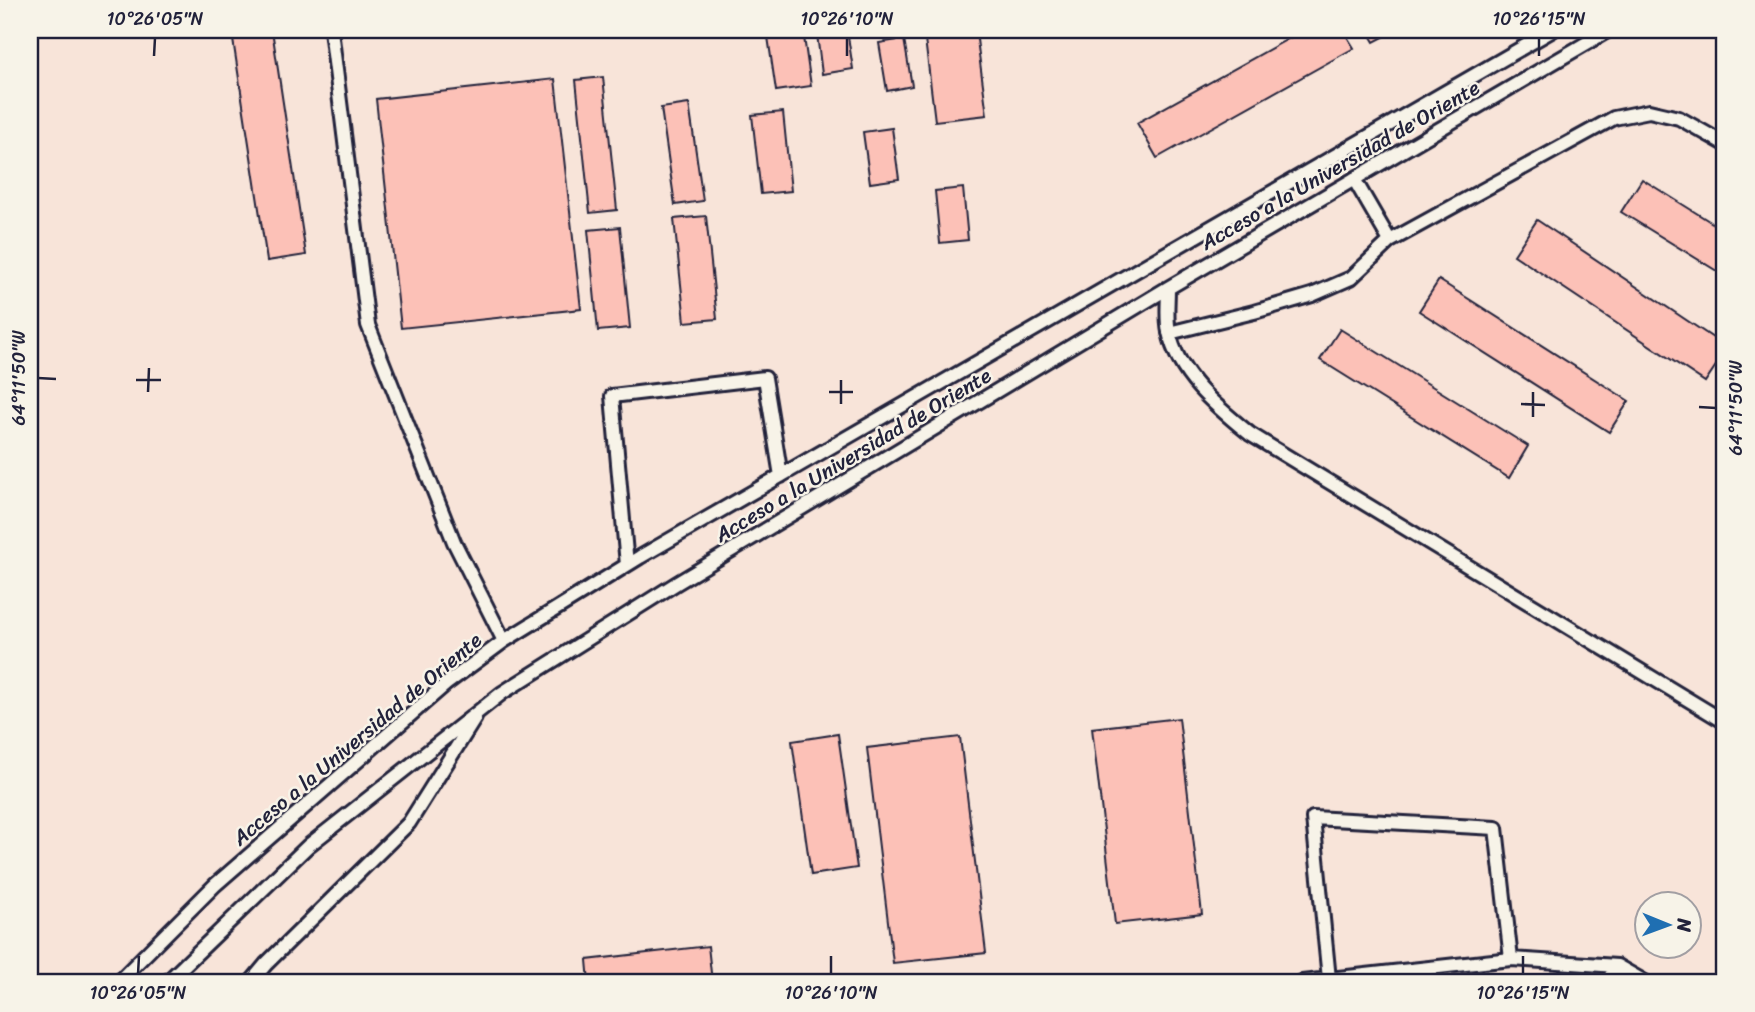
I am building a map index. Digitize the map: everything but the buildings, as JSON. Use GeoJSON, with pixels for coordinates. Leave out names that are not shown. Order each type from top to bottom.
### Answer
{"type":"FeatureCollection","features":[{"type":"Feature","properties":{"kind":"lane"},"geometry":{"type":"LineString","coordinates":[[331,30],[368,325],[454,542],[504,641]]}},
{"type":"Feature","properties":{"kind":"lane","name":"Acceso a la Universidad de Oriente"},"geometry":{"type":"LineString","coordinates":[[118,982],[215,885],[446,684],[504,641],[627,565],[1553,30]]}},
{"type":"Feature","properties":{"kind":"lane","name":"Acceso a la Universidad de Oriente"},"geometry":{"type":"LineString","coordinates":[[167,982],[308,846],[502,693],[677,583],[1168,288],[1609,30]]}},
{"type":"Feature","properties":{"kind":"lane"},"geometry":{"type":"LineString","coordinates":[[1169,333],[1312,295],[1351,278],[1390,241],[1614,118],[1649,111],[1679,118],[1725,144]]}},
{"type":"Feature","properties":{"kind":"lane"},"geometry":{"type":"LineString","coordinates":[[1354,179],[1390,241]]}},
{"type":"Feature","properties":{"kind":"lane"},"geometry":{"type":"LineString","coordinates":[[1168,288],[1169,333],[1177,355],[1207,398],[1250,433],[1725,722]]}},
{"type":"Feature","properties":{"kind":"lane"},"geometry":{"type":"LineString","coordinates":[[627,565],[612,396],[765,378],[781,476]]}},
{"type":"Feature","properties":{"kind":"lane"},"geometry":{"type":"LineString","coordinates":[[251,982],[409,822],[481,709]]}},
{"type":"Feature","properties":{"kind":"lane"},"geometry":{"type":"LineString","coordinates":[[1329,979],[1313,818],[1496,828],[1511,959]]}},
{"type":"Feature","properties":{"kind":"lane"},"geometry":{"type":"LineString","coordinates":[[1302,982],[1511,959],[1617,966],[1645,982]]}},
{"type":"Feature","properties":{"kind":"lane"},"geometry":{"type":"LineString","coordinates":[[1606,982],[1617,966]]}},
{"type":"Feature","properties":{"kind":"shaded area"},"geometry":{"type":"Polygon","coordinates":[[[30,30],[1725,30],[1725,982],[30,982],[30,30]]]}}]}
